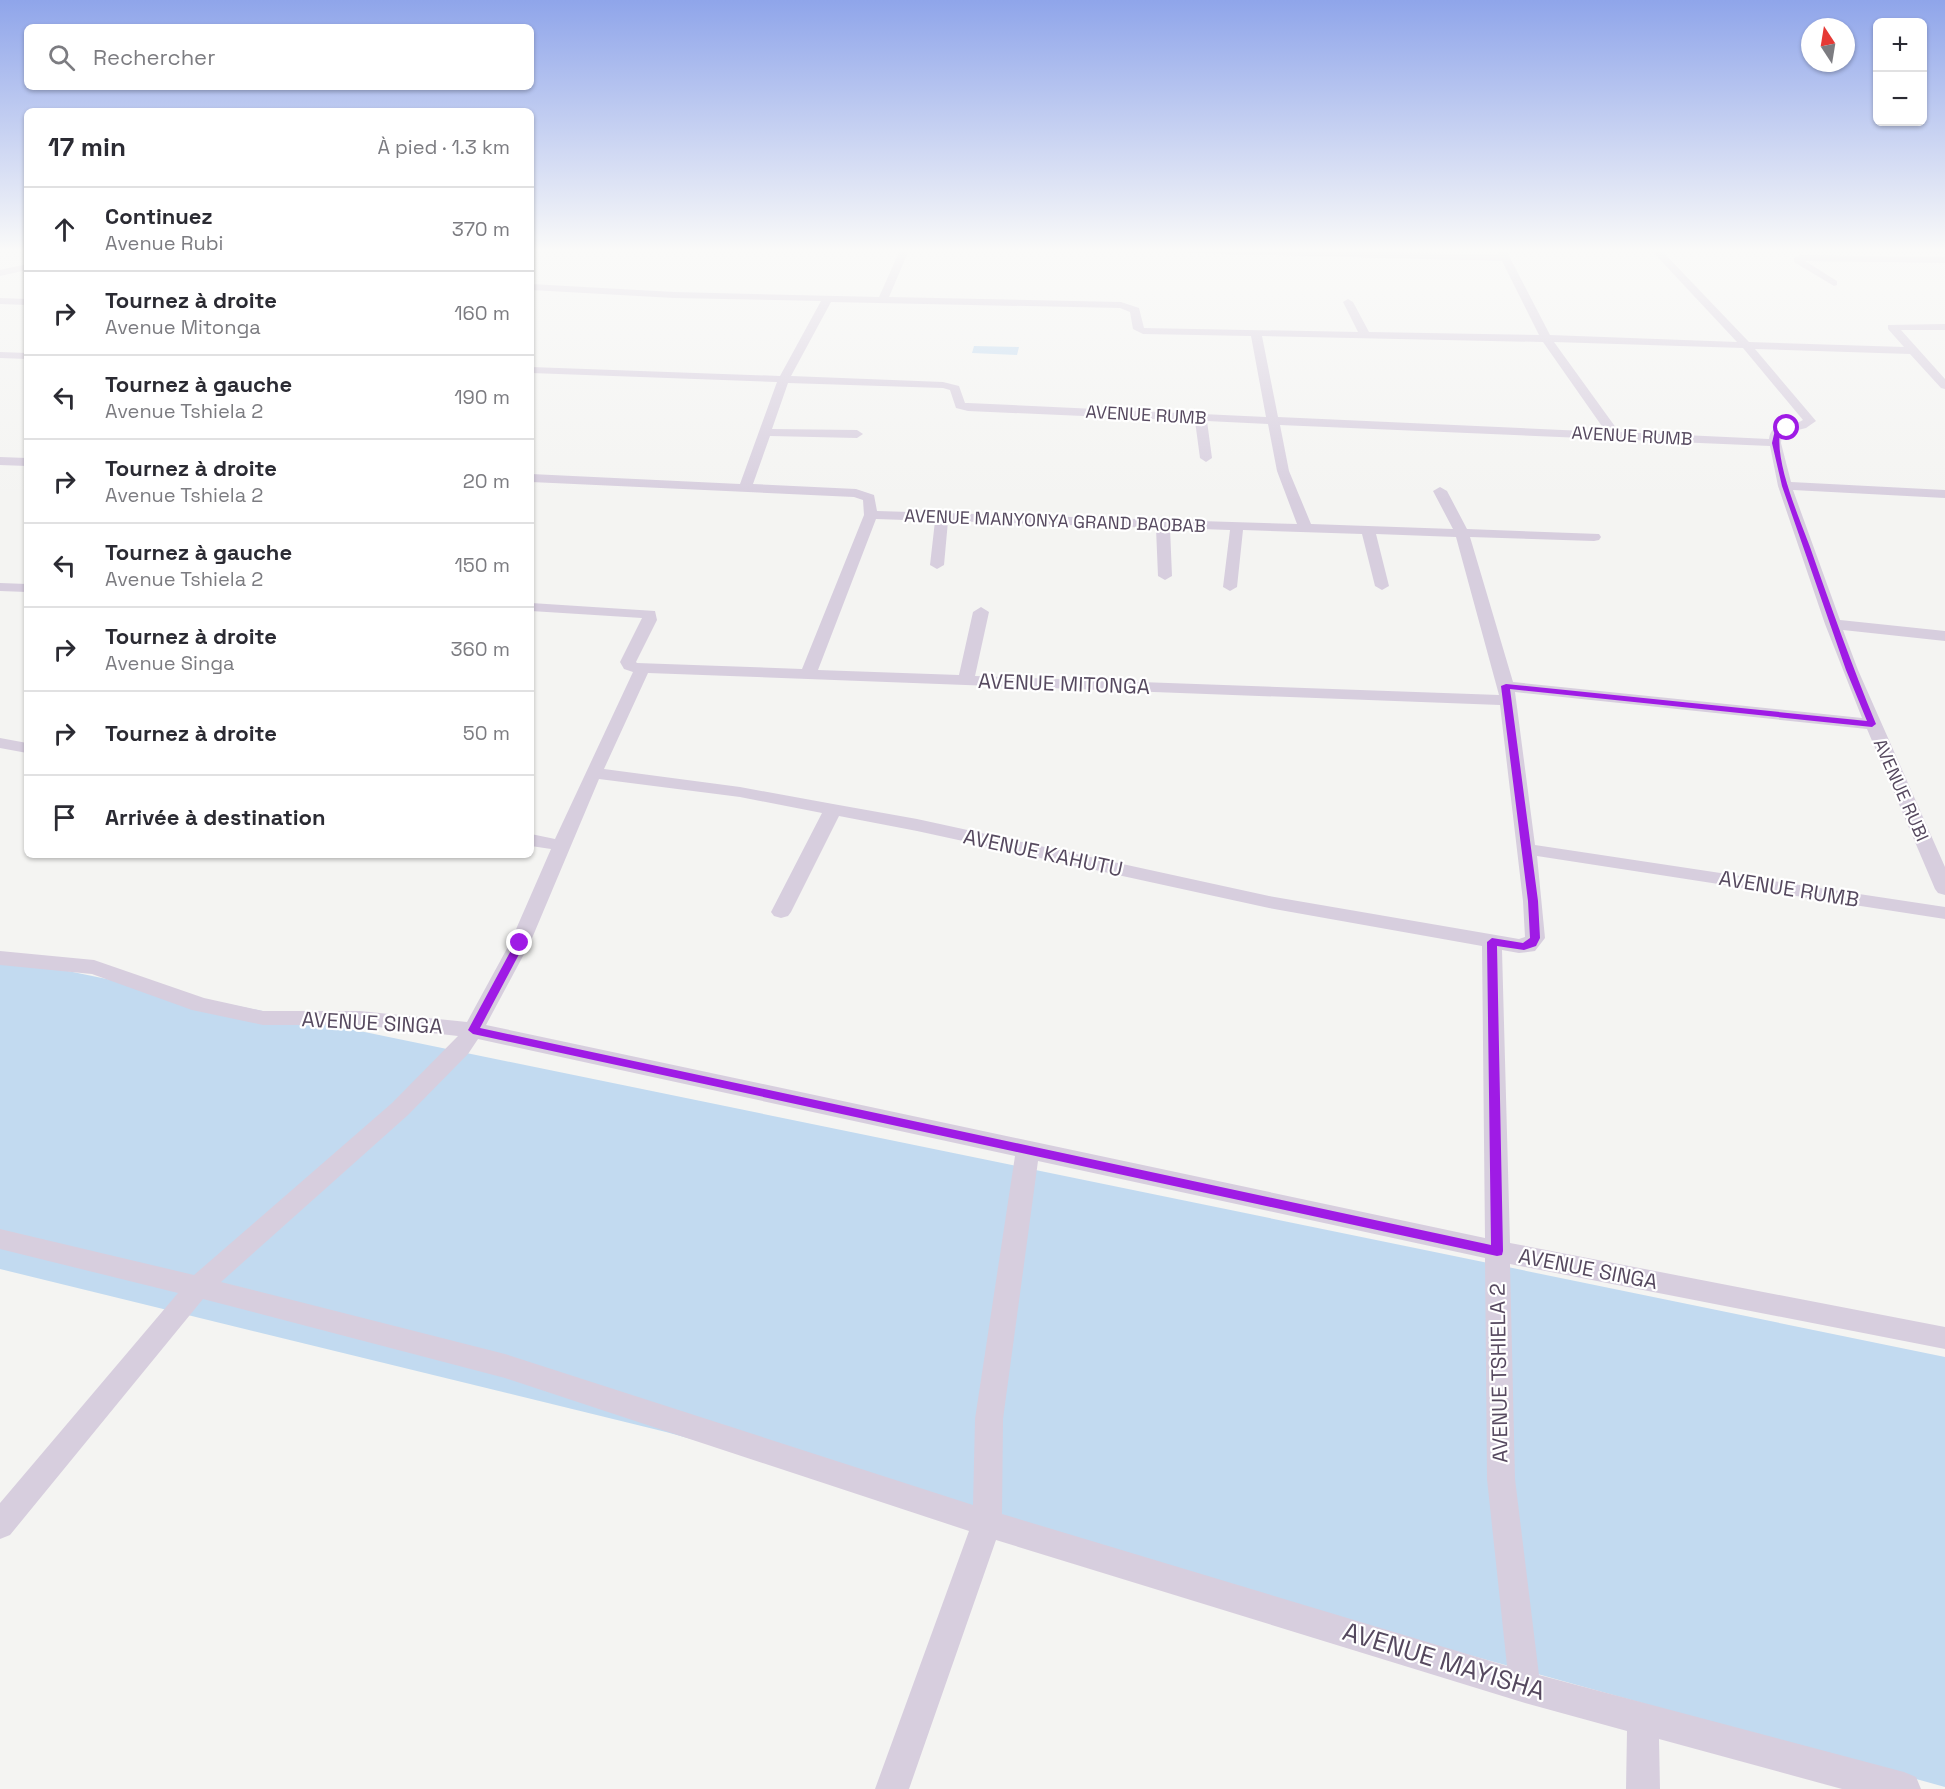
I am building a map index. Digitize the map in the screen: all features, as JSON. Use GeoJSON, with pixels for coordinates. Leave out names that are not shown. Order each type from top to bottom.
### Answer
{"type":"FeatureCollection","features":[{"type":"Feature","properties":{"kind":"street"},"geometry":{"type":"LineString","coordinates":[[745,487],[784,379],[809,333]]}},
{"type":"Feature","properties":{"kind":"street"},"geometry":{"type":"LineString","coordinates":[[1256,333],[1283,471],[1306,530]]}},
{"type":"Feature","properties":{"kind":"street"},"geometry":{"type":"LineString","coordinates":[[1283,333],[1745,344],[1914,351]]}},
{"type":"Feature","properties":{"kind":"street"},"geometry":{"type":"LineString","coordinates":[[1543,333],[1614,434]]}},
{"type":"Feature","properties":{"kind":"street"},"geometry":{"type":"LineString","coordinates":[[1735,333],[1809,421],[1803,427],[1780,429],[1776,433],[1775,443]]}},
{"type":"Feature","properties":{"kind":"street"},"geometry":{"type":"LineString","coordinates":[[1898,333],[1945,386]]}},
{"type":"Feature","properties":{"kind":"street"},"geometry":{"type":"LineString","coordinates":[[0,355],[24,356]]}},
{"type":"Feature","properties":{"kind":"street","name":"AVENUE RUMB"},"geometry":{"type":"LineString","coordinates":[[534,370],[948,386],[956,390],[960,405],[968,407],[1614,434],[1775,443]]}},
{"type":"Feature","properties":{"kind":"street"},"geometry":{"type":"LineString","coordinates":[[1202,418],[1206,458]]}},
{"type":"Feature","properties":{"kind":"street"},"geometry":{"type":"LineString","coordinates":[[764,432],[857,434]]}},
{"type":"Feature","properties":{"kind":"street","name":"AVENUE RUBI"},"geometry":{"type":"LineString","coordinates":[[1775,443],[1785,486],[1833,624],[1872,724],[1945,889]]}},
{"type":"Feature","properties":{"kind":"street"},"geometry":{"type":"LineString","coordinates":[[0,461],[24,462]]}},
{"type":"Feature","properties":{"kind":"street"},"geometry":{"type":"LineString","coordinates":[[534,478],[745,487],[863,495],[869,498],[871,515],[808,674]]}},
{"type":"Feature","properties":{"kind":"street"},"geometry":{"type":"LineString","coordinates":[[1785,486],[1945,494]]}},
{"type":"Feature","properties":{"kind":"street"},"geometry":{"type":"LineString","coordinates":[[1440,491],[1462,533],[1506,693],[1533,901],[1534,941],[1524,946],[1492,942]]}},
{"type":"Feature","properties":{"kind":"street","name":"AVENUE MANYONYA GRAND BAOBAB"},"geometry":{"type":"LineString","coordinates":[[871,515],[1594,537]]}},
{"type":"Feature","properties":{"kind":"street"},"geometry":{"type":"LineString","coordinates":[[937,565],[942,517]]}},
{"type":"Feature","properties":{"kind":"street"},"geometry":{"type":"LineString","coordinates":[[1163,525],[1165,576]]}},
{"type":"Feature","properties":{"kind":"street"},"geometry":{"type":"LineString","coordinates":[[1230,587],[1237,527]]}},
{"type":"Feature","properties":{"kind":"street"},"geometry":{"type":"LineString","coordinates":[[1368,531],[1382,586]]}},
{"type":"Feature","properties":{"kind":"street"},"geometry":{"type":"LineString","coordinates":[[0,587],[24,588]]}},
{"type":"Feature","properties":{"kind":"street"},"geometry":{"type":"LineString","coordinates":[[0,1525],[198,1287],[400,1109],[447,1063],[473,1030],[520,943],[562,846],[636,663],[650,614],[534,607]]}},
{"type":"Feature","properties":{"kind":"street"},"geometry":{"type":"LineString","coordinates":[[966,680],[981,612]]}},
{"type":"Feature","properties":{"kind":"street"},"geometry":{"type":"LineString","coordinates":[[1833,624],[1945,636]]}},
{"type":"Feature","properties":{"kind":"street","name":"AVENUE MITONGA"},"geometry":{"type":"LineString","coordinates":[[636,663],[808,674],[966,680],[1506,693],[1872,724]]}},
{"type":"Feature","properties":{"kind":"street"},"geometry":{"type":"LineString","coordinates":[[0,744],[24,748]]}},
{"type":"Feature","properties":{"kind":"street","name":"AVENUE KAHUTU"},"geometry":{"type":"LineString","coordinates":[[593,773],[740,792],[917,825],[1269,902],[1492,942]]}},
{"type":"Feature","properties":{"kind":"street"},"geometry":{"type":"LineString","coordinates":[[782,912],[833,810]]}},
{"type":"Feature","properties":{"kind":"street"},"geometry":{"type":"LineString","coordinates":[[534,841],[562,846]]}},
{"type":"Feature","properties":{"kind":"street","name":"AVENUE RUMB"},"geometry":{"type":"LineString","coordinates":[[1526,849],[1945,913]]}},
{"type":"Feature","properties":{"kind":"street","name":"AVENUE TSHIELA 2"},"geometry":{"type":"LineString","coordinates":[[1492,942],[1501,1479],[1525,1686]]}},
{"type":"Feature","properties":{"kind":"street","name":"AVENUE SINGA"},"geometry":{"type":"LineString","coordinates":[[0,958],[94,967],[200,1005],[263,1018],[360,1018],[473,1030],[1497,1251],[1945,1338]]}},
{"type":"Feature","properties":{"kind":"street"},"geometry":{"type":"LineString","coordinates":[[892,1789],[987,1523],[989,1419],[1028,1150]]}},
{"type":"Feature","properties":{"kind":"street","name":"AVENUE MAYISHA"},"geometry":{"type":"LineString","coordinates":[[0,1239],[505,1366],[987,1523],[1525,1686],[1904,1789]]}},
{"type":"Feature","properties":{"kind":"street"},"geometry":{"type":"LineString","coordinates":[[1642,1789],[1643,1719]]}},
{"type":"Feature","properties":{"kind":"shaded area"},"geometry":{"type":"Polygon","coordinates":[[[974,346],[1019,347],[1017,355],[972,353],[974,346]]]}},
{"type":"Feature","properties":{"kind":"shaded area"},"geometry":{"type":"Polygon","coordinates":[[[0,957],[1945,1357],[1945,1787],[666,1432],[0,1269],[0,957]]]}},
{"type":"Feature","properties":{"kind":"route"},"geometry":{"type":"LineString","coordinates":[[520,943],[473,1030],[1497,1251],[1492,942],[1528,946],[1535,938],[1533,901],[1506,686],[1872,724],[1833,624],[1785,486],[1775,443],[1777,431],[1787,428]]}}]}
